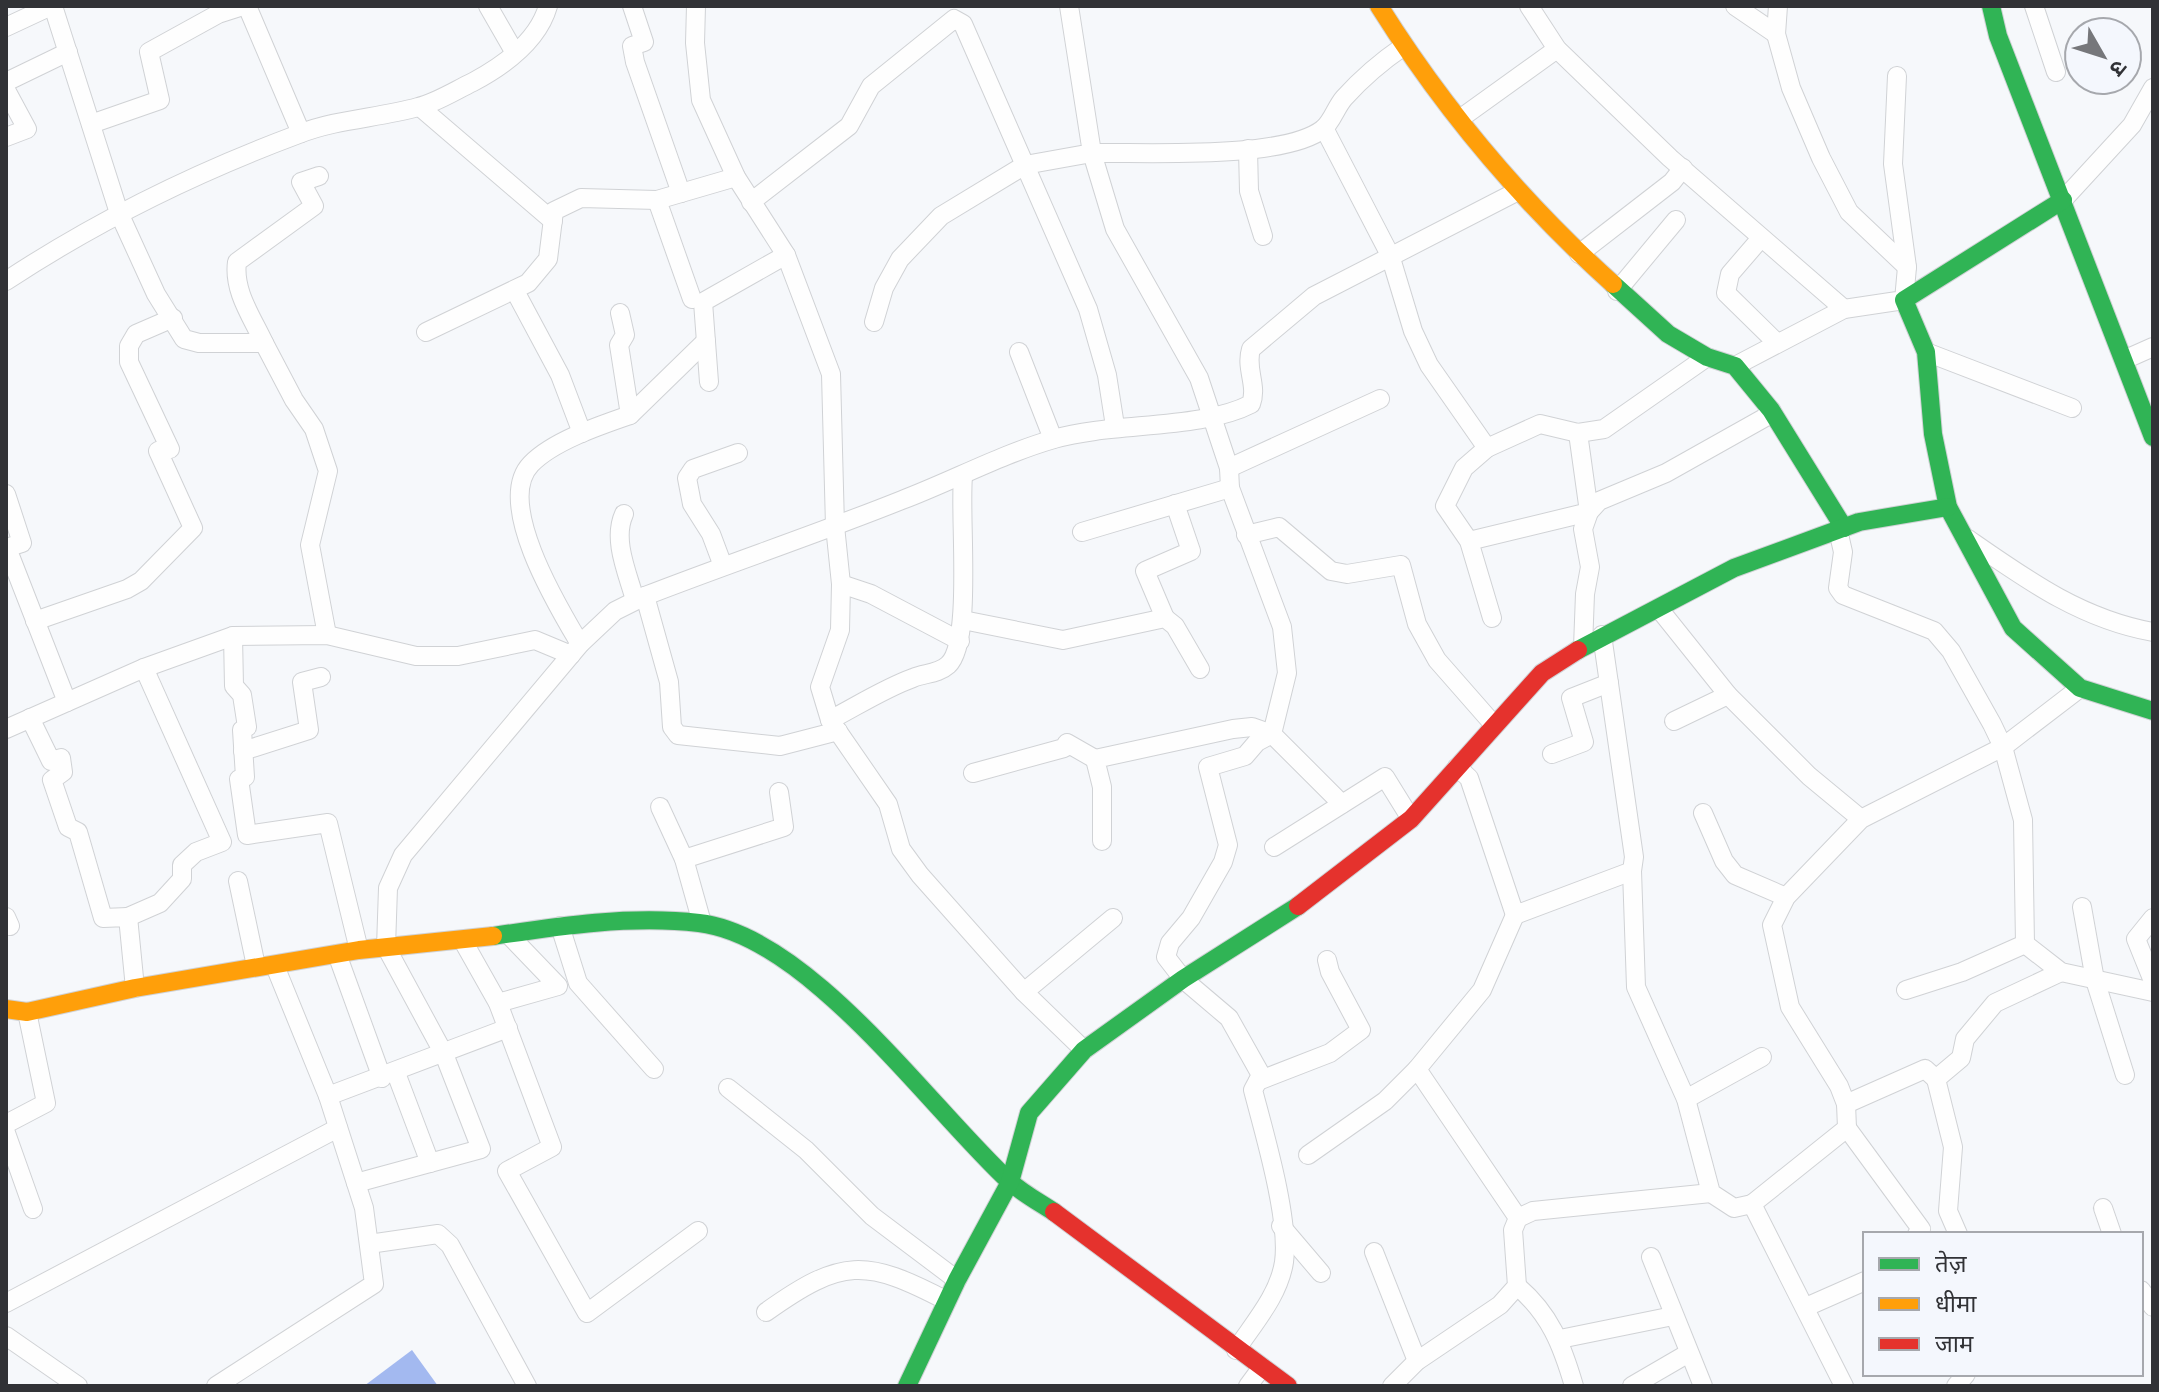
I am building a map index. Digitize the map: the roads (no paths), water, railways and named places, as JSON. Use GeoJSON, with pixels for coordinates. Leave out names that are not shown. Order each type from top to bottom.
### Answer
{"type":"FeatureCollection","features":[{"type":"Feature","properties":{"kind":"street"},"geometry":{"type":"LineString","coordinates":[[6,27],[52,6],[119,213],[156,294],[184,339],[199,343],[264,343]]}},
{"type":"Feature","properties":{"kind":"street"},"geometry":{"type":"LineString","coordinates":[[91,124],[160,100],[149,52],[218,14],[245,6],[301,133]]}},
{"type":"Feature","properties":{"kind":"street"},"geometry":{"type":"LineString","coordinates":[[488,6],[515,53]]}},
{"type":"Feature","properties":{"kind":"street"},"geometry":{"type":"LineString","coordinates":[[6,281],[34,260],[119,213],[301,133],[420,107],[475,81],[515,53],[532,36],[548,6]]}},
{"type":"Feature","properties":{"kind":"street"},"geometry":{"type":"LineString","coordinates":[[632,6],[644,42],[632,46],[635,62],[681,193]]}},
{"type":"Feature","properties":{"kind":"street"},"geometry":{"type":"LineString","coordinates":[[696,6],[695,43],[701,100],[736,177],[786,255],[831,374],[835,526],[841,584],[840,630],[820,687],[834,725],[888,804],[901,849],[950,913],[1084,1050]]}},
{"type":"Feature","properties":{"kind":"street"},"geometry":{"type":"LineString","coordinates":[[1069,6],[1092,153],[1115,229],[1199,378],[1229,468],[1230,488],[1282,627],[1287,673],[1272,734],[1257,742],[1245,756],[1208,767],[1228,845],[1223,862],[1191,918],[1170,943],[1166,957],[1183,979],[1229,1018],[1261,1075],[1253,1090],[1271,1156],[1284,1261],[1272,1295],[1236,1350]]}},
{"type":"Feature","properties":{"kind":"street"},"geometry":{"type":"LineString","coordinates":[[1379,6],[1404,46],[1518,191],[1542,212],[1579,254],[1668,334],[1707,357],[1735,366],[1771,410],[1841,529],[1843,552],[1838,588],[1843,595],[1934,631],[1951,651],[2003,747],[2023,820],[2025,944]]}},
{"type":"Feature","properties":{"kind":"street"},"geometry":{"type":"LineString","coordinates":[[1529,6],[1557,49],[1683,168],[1844,309]]}},
{"type":"Feature","properties":{"kind":"street"},"geometry":{"type":"LineString","coordinates":[[1735,6],[1776,34]]}},
{"type":"Feature","properties":{"kind":"street"},"geometry":{"type":"LineString","coordinates":[[1778,6],[1776,34],[1791,88],[1849,212],[1907,267]]}},
{"type":"Feature","properties":{"kind":"street"},"geometry":{"type":"LineString","coordinates":[[1991,6],[1998,36],[2126,359],[2153,437]]}},
{"type":"Feature","properties":{"kind":"street"},"geometry":{"type":"LineString","coordinates":[[2034,6],[2056,72]]}},
{"type":"Feature","properties":{"kind":"street"},"geometry":{"type":"LineString","coordinates":[[751,202],[849,126],[871,86],[954,19],[963,24],[1088,309],[1107,375],[1115,426]]}},
{"type":"Feature","properties":{"kind":"street"},"geometry":{"type":"LineString","coordinates":[[874,322],[884,288],[900,259],[941,216],[1025,165],[1092,153],[1248,149],[1292,142],[1324,128],[1342,100],[1378,64],[1404,46]]}},
{"type":"Feature","properties":{"kind":"street"},"geometry":{"type":"LineString","coordinates":[[1461,118],[1557,49]]}},
{"type":"Feature","properties":{"kind":"street"},"geometry":{"type":"LineString","coordinates":[[6,82],[68,52]]}},
{"type":"Feature","properties":{"kind":"street"},"geometry":{"type":"LineString","coordinates":[[1897,76],[1893,164],[1907,267],[1904,300],[1926,352],[1933,434],[1948,507],[2013,628],[2080,688],[2153,711]]}},
{"type":"Feature","properties":{"kind":"street"},"geometry":{"type":"LineString","coordinates":[[1735,366],[1844,309],[1904,300],[2063,200],[2132,125],[2153,88]]}},
{"type":"Feature","properties":{"kind":"street"},"geometry":{"type":"LineString","coordinates":[[6,90],[27,129],[6,137]]}},
{"type":"Feature","properties":{"kind":"street"},"geometry":{"type":"LineString","coordinates":[[420,107],[553,221]]}},
{"type":"Feature","properties":{"kind":"street"},"geometry":{"type":"LineString","coordinates":[[1324,128],[1390,255],[1413,331],[1429,365],[1487,448]]}},
{"type":"Feature","properties":{"kind":"street"},"geometry":{"type":"LineString","coordinates":[[1248,149],[1249,191],[1263,236]]}},
{"type":"Feature","properties":{"kind":"street"},"geometry":{"type":"LineString","coordinates":[[1579,254],[1672,182],[1683,168]]}},
{"type":"Feature","properties":{"kind":"street"},"geometry":{"type":"LineString","coordinates":[[319,176],[301,182],[314,206],[237,262],[235,278],[264,343],[314,429],[328,471],[310,545],[327,635]]}},
{"type":"Feature","properties":{"kind":"street"},"geometry":{"type":"LineString","coordinates":[[426,332],[515,291],[540,272],[548,259],[554,211],[581,198],[657,200],[736,177]]}},
{"type":"Feature","properties":{"kind":"street"},"geometry":{"type":"LineString","coordinates":[[356,1183],[481,1149],[444,1054],[386,947],[388,888],[403,855],[575,650],[615,611],[640,598],[963,477],[1053,439],[1115,426],[1238,411],[1251,404],[1255,393],[1247,362],[1251,349],[1314,296],[1518,191]]}},
{"type":"Feature","properties":{"kind":"street"},"geometry":{"type":"LineString","coordinates":[[657,200],[692,299]]}},
{"type":"Feature","properties":{"kind":"street"},"geometry":{"type":"LineString","coordinates":[[1617,291],[1676,220]]}},
{"type":"Feature","properties":{"kind":"street"},"geometry":{"type":"LineString","coordinates":[[1761,238],[1730,274],[1726,293],[1776,342]]}},
{"type":"Feature","properties":{"kind":"street"},"geometry":{"type":"LineString","coordinates":[[709,382],[703,302],[786,255]]}},
{"type":"Feature","properties":{"kind":"street"},"geometry":{"type":"LineString","coordinates":[[515,291],[560,375],[582,433]]}},
{"type":"Feature","properties":{"kind":"street"},"geometry":{"type":"LineString","coordinates":[[620,313],[625,335],[619,345],[630,415]]}},
{"type":"Feature","properties":{"kind":"street"},"geometry":{"type":"LineString","coordinates":[[35,621],[127,589],[141,581],[193,528],[158,451],[170,449],[129,362],[129,346],[136,334],[173,318]]}},
{"type":"Feature","properties":{"kind":"street"},"geometry":{"type":"LineString","coordinates":[[575,650],[533,557],[520,500],[521,480],[532,463],[582,433],[630,415],[706,341]]}},
{"type":"Feature","properties":{"kind":"street"},"geometry":{"type":"LineString","coordinates":[[2126,359],[2153,347]]}},
{"type":"Feature","properties":{"kind":"street"},"geometry":{"type":"LineString","coordinates":[[1019,352],[1053,439]]}},
{"type":"Feature","properties":{"kind":"street"},"geometry":{"type":"LineString","coordinates":[[1926,352],[2072,408]]}},
{"type":"Feature","properties":{"kind":"street"},"geometry":{"type":"LineString","coordinates":[[1492,618],[1469,541],[1445,506],[1464,468],[1487,448],[1540,424],[1578,433],[1604,429],[1707,357]]}},
{"type":"Feature","properties":{"kind":"street"},"geometry":{"type":"LineString","coordinates":[[1229,468],[1380,399]]}},
{"type":"Feature","properties":{"kind":"street"},"geometry":{"type":"LineString","coordinates":[[1583,647],[1585,594],[1590,567],[1583,529],[1589,512],[1599,501],[1666,473],[1764,418],[1771,410]]}},
{"type":"Feature","properties":{"kind":"street"},"geometry":{"type":"LineString","coordinates":[[1578,433],[1589,512]]}},
{"type":"Feature","properties":{"kind":"street"},"geometry":{"type":"LineString","coordinates":[[723,566],[711,534],[692,504],[687,478],[693,469],[738,453]]}},
{"type":"Feature","properties":{"kind":"street"},"geometry":{"type":"LineString","coordinates":[[624,514],[620,522],[621,551],[669,682],[672,727],[678,735],[780,746],[834,725],[914,678],[937,672],[950,664],[960,641],[963,620],[960,521],[963,477]]}},
{"type":"Feature","properties":{"kind":"street"},"geometry":{"type":"LineString","coordinates":[[1082,532],[1230,488]]}},
{"type":"Feature","properties":{"kind":"street"},"geometry":{"type":"LineString","coordinates":[[6,494],[22,543],[6,548],[67,702]]}},
{"type":"Feature","properties":{"kind":"street"},"geometry":{"type":"LineString","coordinates":[[1175,504],[1191,551],[1145,571],[1165,618],[1175,626],[1200,669]]}},
{"type":"Feature","properties":{"kind":"street"},"geometry":{"type":"LineString","coordinates":[[907,1386],[957,1280],[1010,1182],[1029,1113],[1084,1050],[1183,979],[1273,925],[1411,819],[1542,673],[1602,635],[1660,610],[1734,568],[1841,529],[1948,507]]}},
{"type":"Feature","properties":{"kind":"street"},"geometry":{"type":"LineString","coordinates":[[1469,541],[1589,512]]}},
{"type":"Feature","properties":{"kind":"street"},"geometry":{"type":"LineString","coordinates":[[1246,535],[1279,527],[1331,571],[1347,574],[1401,565],[1417,624],[1437,660],[1494,725]]}},
{"type":"Feature","properties":{"kind":"street"},"geometry":{"type":"LineString","coordinates":[[1965,538],[2054,598],[2106,621],[2153,632]]}},
{"type":"Feature","properties":{"kind":"street"},"geometry":{"type":"LineString","coordinates":[[841,584],[871,594],[960,641]]}},
{"type":"Feature","properties":{"kind":"street"},"geometry":{"type":"LineString","coordinates":[[1660,610],[1728,695],[1809,776],[1861,819]]}},
{"type":"Feature","properties":{"kind":"street"},"geometry":{"type":"LineString","coordinates":[[963,620],[1063,640],[1165,618]]}},
{"type":"Feature","properties":{"kind":"street"},"geometry":{"type":"LineString","coordinates":[[6,729],[144,668],[233,636],[327,635],[416,656],[458,656],[535,640],[575,650]]}},
{"type":"Feature","properties":{"kind":"street"},"geometry":{"type":"LineString","coordinates":[[1602,635],[1634,857],[1636,987],[1686,1099],[1711,1193]]}},
{"type":"Feature","properties":{"kind":"street"},"geometry":{"type":"LineString","coordinates":[[233,636],[234,686],[242,695],[247,727],[242,730],[245,777],[239,779],[247,835],[328,823],[359,950]]}},
{"type":"Feature","properties":{"kind":"street"},"geometry":{"type":"LineString","coordinates":[[30,718],[51,761],[61,758],[63,772],[52,780],[68,827],[78,832],[103,918],[128,917],[160,903],[182,879],[182,865],[196,852],[222,842],[144,668]]}},
{"type":"Feature","properties":{"kind":"street"},"geometry":{"type":"LineString","coordinates":[[243,751],[309,730],[302,682],[321,677]]}},
{"type":"Feature","properties":{"kind":"street"},"geometry":{"type":"LineString","coordinates":[[1552,754],[1584,742],[1571,698],[1609,683]]}},
{"type":"Feature","properties":{"kind":"street"},"geometry":{"type":"LineString","coordinates":[[1948,1211],[1919,1232],[1847,1128],[1846,1104],[1839,1086],[1790,1007],[1772,925],[1786,897],[1861,819],[2003,747],[2080,688]]}},
{"type":"Feature","properties":{"kind":"street"},"geometry":{"type":"LineString","coordinates":[[1674,721],[1728,695]]}},
{"type":"Feature","properties":{"kind":"street"},"geometry":{"type":"LineString","coordinates":[[973,773],[1064,748],[1067,743],[1095,759],[1252,727],[1272,734],[1342,804]]}},
{"type":"Feature","properties":{"kind":"street"},"geometry":{"type":"LineString","coordinates":[[1095,759],[1102,787],[1102,841]]}},
{"type":"Feature","properties":{"kind":"street"},"geometry":{"type":"LineString","coordinates":[[1308,1155],[1385,1101],[1417,1069],[1482,990],[1515,915],[1469,778],[1457,767]]}},
{"type":"Feature","properties":{"kind":"street"},"geometry":{"type":"LineString","coordinates":[[1274,847],[1385,777],[1411,819]]}},
{"type":"Feature","properties":{"kind":"street"},"geometry":{"type":"LineString","coordinates":[[684,859],[784,827],[779,792]]}},
{"type":"Feature","properties":{"kind":"street"},"geometry":{"type":"LineString","coordinates":[[660,807],[684,859],[702,923]]}},
{"type":"Feature","properties":{"kind":"street"},"geometry":{"type":"LineString","coordinates":[[1703,813],[1724,861],[1735,875],[1786,897]]}},
{"type":"Feature","properties":{"kind":"street"},"geometry":{"type":"LineString","coordinates":[[1515,915],[1632,871]]}},
{"type":"Feature","properties":{"kind":"street"},"geometry":{"type":"LineString","coordinates":[[216,1386],[374,1284],[364,1208],[328,1096],[266,966],[238,881]]}},
{"type":"Feature","properties":{"kind":"street"},"geometry":{"type":"LineString","coordinates":[[2082,907],[2095,980],[2125,1075]]}},
{"type":"Feature","properties":{"kind":"street"},"geometry":{"type":"LineString","coordinates":[[128,917],[135,988]]}},
{"type":"Feature","properties":{"kind":"street"},"geometry":{"type":"LineString","coordinates":[[1024,992],[1113,918]]}},
{"type":"Feature","properties":{"kind":"street"},"geometry":{"type":"LineString","coordinates":[[2153,918],[2136,939],[2153,981]]}},
{"type":"Feature","properties":{"kind":"street"},"geometry":{"type":"LineString","coordinates":[[6,1124],[46,1103],[14,1013],[135,988],[359,950],[463,941],[560,926],[654,921],[702,923],[763,945],[824,992],[899,1063],[1010,1182],[1122,1260],[1236,1350],[1288,1386]]}},
{"type":"Feature","properties":{"kind":"street"},"geometry":{"type":"LineString","coordinates":[[560,926],[578,983],[654,1069]]}},
{"type":"Feature","properties":{"kind":"street"},"geometry":{"type":"LineString","coordinates":[[498,1003],[558,986],[508,934]]}},
{"type":"Feature","properties":{"kind":"street"},"geometry":{"type":"LineString","coordinates":[[463,941],[498,1003],[552,1147],[507,1171],[587,1313],[698,1231]]}},
{"type":"Feature","properties":{"kind":"street"},"geometry":{"type":"LineString","coordinates":[[2025,944],[2061,972],[2153,992]]}},
{"type":"Feature","properties":{"kind":"street"},"geometry":{"type":"LineString","coordinates":[[1906,990],[1962,972],[2025,944]]}},
{"type":"Feature","properties":{"kind":"street"},"geometry":{"type":"LineString","coordinates":[[337,954],[430,1163]]}},
{"type":"Feature","properties":{"kind":"street"},"geometry":{"type":"LineString","coordinates":[[1258,1081],[1330,1053],[1361,1030],[1330,972],[1327,960]]}},
{"type":"Feature","properties":{"kind":"street"},"geometry":{"type":"LineString","coordinates":[[1936,1079],[1961,1058],[1965,1039],[1995,1003],[2061,972]]}},
{"type":"Feature","properties":{"kind":"street"},"geometry":{"type":"LineString","coordinates":[[328,1096],[389,1076],[508,1028]]}},
{"type":"Feature","properties":{"kind":"street"},"geometry":{"type":"LineString","coordinates":[[1686,1099],[1762,1057]]}},
{"type":"Feature","properties":{"kind":"street"},"geometry":{"type":"LineString","coordinates":[[1417,1069],[1518,1218]]}},
{"type":"Feature","properties":{"kind":"street"},"geometry":{"type":"LineString","coordinates":[[1846,1104],[1925,1069],[1936,1079],[1953,1147],[1948,1211],[1957,1232]]}},
{"type":"Feature","properties":{"kind":"street"},"geometry":{"type":"LineString","coordinates":[[728,1088],[806,1150],[872,1216],[957,1280]]}},
{"type":"Feature","properties":{"kind":"street"},"geometry":{"type":"LineString","coordinates":[[6,1303],[338,1128]]}},
{"type":"Feature","properties":{"kind":"street"},"geometry":{"type":"LineString","coordinates":[[1574,1386],[1560,1339],[1538,1304],[1517,1286],[1513,1230],[1518,1218],[1533,1211],[1711,1193],[1734,1208],[1752,1204],[1847,1128]]}},
{"type":"Feature","properties":{"kind":"street"},"geometry":{"type":"LineString","coordinates":[[6,1133],[33,1209]]}},
{"type":"Feature","properties":{"kind":"street"},"geometry":{"type":"LineString","coordinates":[[1752,1204],[1844,1386]]}},
{"type":"Feature","properties":{"kind":"street"},"geometry":{"type":"LineString","coordinates":[[2103,1208],[2111,1232]]}},
{"type":"Feature","properties":{"kind":"street"},"geometry":{"type":"LineString","coordinates":[[1281,1226],[1321,1273]]}},
{"type":"Feature","properties":{"kind":"street"},"geometry":{"type":"LineString","coordinates":[[369,1244],[438,1234],[450,1245],[527,1386]]}},
{"type":"Feature","properties":{"kind":"street"},"geometry":{"type":"LineString","coordinates":[[1374,1252],[1417,1361]]}},
{"type":"Feature","properties":{"kind":"street"},"geometry":{"type":"LineString","coordinates":[[1651,1257],[1687,1354],[1703,1386]]}},
{"type":"Feature","properties":{"kind":"street"},"geometry":{"type":"LineString","coordinates":[[766,1312],[806,1284],[852,1269],[898,1276],[947,1301]]}},
{"type":"Feature","properties":{"kind":"street"},"geometry":{"type":"LineString","coordinates":[[1806,1307],[1863,1282]]}},
{"type":"Feature","properties":{"kind":"street"},"geometry":{"type":"LineString","coordinates":[[1392,1386],[1417,1361],[1500,1305],[1517,1286]]}},
{"type":"Feature","properties":{"kind":"street"},"geometry":{"type":"LineString","coordinates":[[1560,1339],[1673,1316]]}},
{"type":"Feature","properties":{"kind":"street"},"geometry":{"type":"LineString","coordinates":[[6,1336],[78,1386]]}},
{"type":"Feature","properties":{"kind":"street"},"geometry":{"type":"LineString","coordinates":[[1632,1386],[1687,1354]]}},
{"type":"Feature","properties":{"kind":"street"},"geometry":{"type":"LineString","coordinates":[[1248,1386],[1262,1367]]}},
{"type":"Feature","properties":{"kind":"water"},"geometry":{"type":"Polygon","coordinates":[[[412,1350],[438,1386],[364,1386],[412,1350]]]}}]}
